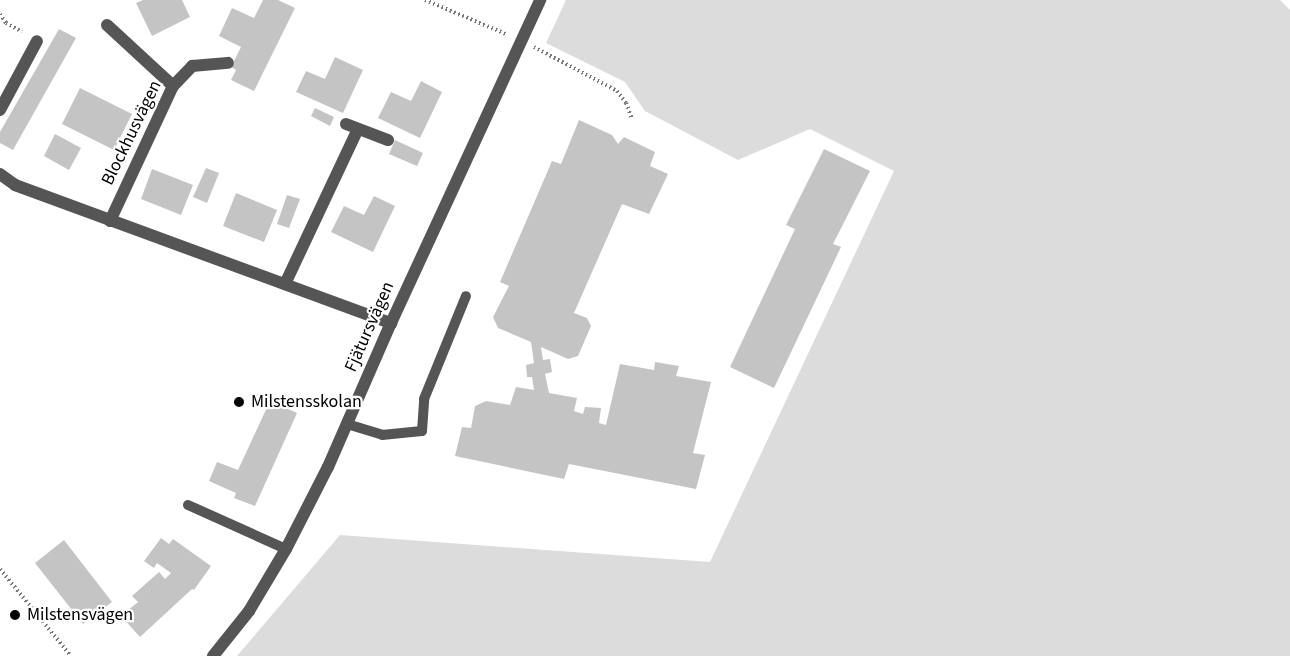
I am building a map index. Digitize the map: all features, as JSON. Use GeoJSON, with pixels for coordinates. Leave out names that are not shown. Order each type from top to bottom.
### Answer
{"type":"FeatureCollection","features":[{"type":"Feature","properties":{"kind":"street","name":"Fjätursvägen"},"geometry":{"type":"LineString","coordinates":[[213,656],[249,611],[286,549],[347,424],[540,0]]}},
{"type":"Feature","properties":{"kind":"street"},"geometry":{"type":"LineString","coordinates":[[107,25],[173,86]]}},
{"type":"Feature","properties":{"kind":"street"},"geometry":{"type":"LineString","coordinates":[[0,110],[37,41]]}},
{"type":"Feature","properties":{"kind":"street","name":"Blockhusvägen"},"geometry":{"type":"LineString","coordinates":[[110,221],[173,86],[192,66],[228,63]]}},
{"type":"Feature","properties":{"kind":"street"},"geometry":{"type":"LineString","coordinates":[[346,124],[388,140]]}},
{"type":"Feature","properties":{"kind":"street"},"geometry":{"type":"LineString","coordinates":[[285,284],[358,129]]}},
{"type":"Feature","properties":{"kind":"street"},"geometry":{"type":"LineString","coordinates":[[0,174],[15,185],[391,323]]}},
{"type":"Feature","properties":{"kind":"lane"},"geometry":{"type":"LineString","coordinates":[[347,424],[382,435],[422,431],[424,399],[466,296]]}},
{"type":"Feature","properties":{"kind":"lane"},"geometry":{"type":"LineString","coordinates":[[188,505],[286,549]]}},
{"type":"Feature","properties":{"kind":"path"},"geometry":{"type":"LineString","coordinates":[[0,14],[6,23],[37,41]]}},
{"type":"Feature","properties":{"kind":"path"},"geometry":{"type":"LineString","coordinates":[[0,569],[71,656]]}},
{"type":"Feature","properties":{"kind":"shaded area"},"geometry":{"type":"Polygon","coordinates":[[[566,0],[1280,0],[1290,10],[1290,656],[237,656],[340,535],[710,562],[894,171],[810,129],[738,160],[645,111],[625,82],[546,43],[566,0]]]}},
{"type":"Feature","properties":{"kind":"building"},"geometry":{"type":"Polygon","coordinates":[[[143,0],[182,0],[190,17],[152,36],[136,3],[143,0]]]}},
{"type":"Feature","properties":{"kind":"building"},"geometry":{"type":"Polygon","coordinates":[[[263,0],[278,0],[295,8],[254,91],[231,80],[236,70],[231,67],[241,47],[219,36],[232,8],[254,18],[263,0]]]}},
{"type":"Feature","properties":{"kind":"building"},"geometry":{"type":"Polygon","coordinates":[[[59,29],[76,38],[13,150],[0,143],[0,132],[59,29]]]}},
{"type":"Feature","properties":{"kind":"building"},"geometry":{"type":"Polygon","coordinates":[[[335,57],[363,70],[343,113],[296,92],[306,71],[325,79],[335,57]]]}},
{"type":"Feature","properties":{"kind":"building"},"geometry":{"type":"Polygon","coordinates":[[[421,81],[442,92],[420,138],[378,118],[391,92],[411,101],[421,81]]]}},
{"type":"Feature","properties":{"kind":"building"},"geometry":{"type":"Polygon","coordinates":[[[80,88],[132,114],[114,150],[62,124],[80,88]]]}},
{"type":"Feature","properties":{"kind":"building"},"geometry":{"type":"Polygon","coordinates":[[[315,108],[334,117],[330,126],[311,116],[315,108]]]}},
{"type":"Feature","properties":{"kind":"building"},"geometry":{"type":"Polygon","coordinates":[[[579,120],[612,135],[618,144],[624,137],[655,152],[650,166],[668,174],[649,214],[622,204],[574,313],[587,318],[591,326],[578,356],[568,359],[541,347],[543,360],[550,359],[552,372],[545,374],[549,393],[577,398],[574,411],[583,414],[585,407],[601,408],[599,423],[606,425],[620,364],[654,370],[655,362],[679,366],[676,376],[711,382],[693,453],[705,455],[696,489],[569,464],[564,479],[455,456],[462,427],[471,428],[475,406],[486,401],[510,405],[516,387],[534,390],[532,377],[527,377],[526,365],[534,363],[531,342],[498,328],[493,317],[509,286],[500,282],[552,161],[561,164],[579,120]]]}},
{"type":"Feature","properties":{"kind":"building"},"geometry":{"type":"Polygon","coordinates":[[[55,134],[81,148],[69,170],[44,156],[55,134]]]}},
{"type":"Feature","properties":{"kind":"building"},"geometry":{"type":"Polygon","coordinates":[[[395,140],[423,153],[417,166],[389,154],[395,140]]]}},
{"type":"Feature","properties":{"kind":"building"},"geometry":{"type":"Polygon","coordinates":[[[824,149],[870,171],[833,244],[841,247],[774,388],[730,367],[795,229],[786,225],[824,149]]]}},
{"type":"Feature","properties":{"kind":"building"},"geometry":{"type":"Polygon","coordinates":[[[206,168],[219,173],[207,203],[193,197],[206,168]]]}},
{"type":"Feature","properties":{"kind":"building"},"geometry":{"type":"Polygon","coordinates":[[[152,169],[193,185],[181,215],[141,199],[152,169]]]}},
{"type":"Feature","properties":{"kind":"building"},"geometry":{"type":"Polygon","coordinates":[[[236,193],[277,210],[264,242],[223,226],[236,193]]]}},
{"type":"Feature","properties":{"kind":"building"},"geometry":{"type":"Polygon","coordinates":[[[287,195],[300,199],[289,228],[277,224],[287,195]]]}},
{"type":"Feature","properties":{"kind":"building"},"geometry":{"type":"Polygon","coordinates":[[[374,196],[395,206],[373,252],[331,232],[344,206],[364,215],[374,196]]]}},
{"type":"Feature","properties":{"kind":"building","name":"Milstensskolan"},"geometry":{"type":"Polygon","coordinates":[[[270,401],[297,413],[255,506],[234,498],[236,493],[209,481],[217,462],[238,470],[270,401]]]}},
{"type":"Feature","properties":{"kind":"building"},"geometry":{"type":"Polygon","coordinates":[[[161,538],[169,544],[173,539],[211,566],[194,590],[192,589],[140,637],[121,616],[138,602],[132,596],[159,572],[165,579],[171,573],[157,563],[154,568],[144,561],[161,538]]]}},
{"type":"Feature","properties":{"kind":"building"},"geometry":{"type":"Polygon","coordinates":[[[64,540],[112,602],[83,624],[35,563],[64,540]]]}},
{"type":"Feature","properties":{"kind":"place","name":"Milstensskolan"},"geometry":{"type":"Point","coordinates":[239,402]}},
{"type":"Feature","properties":{"kind":"place","name":"Milstensvägen"},"geometry":{"type":"Point","coordinates":[15,615]}}]}
